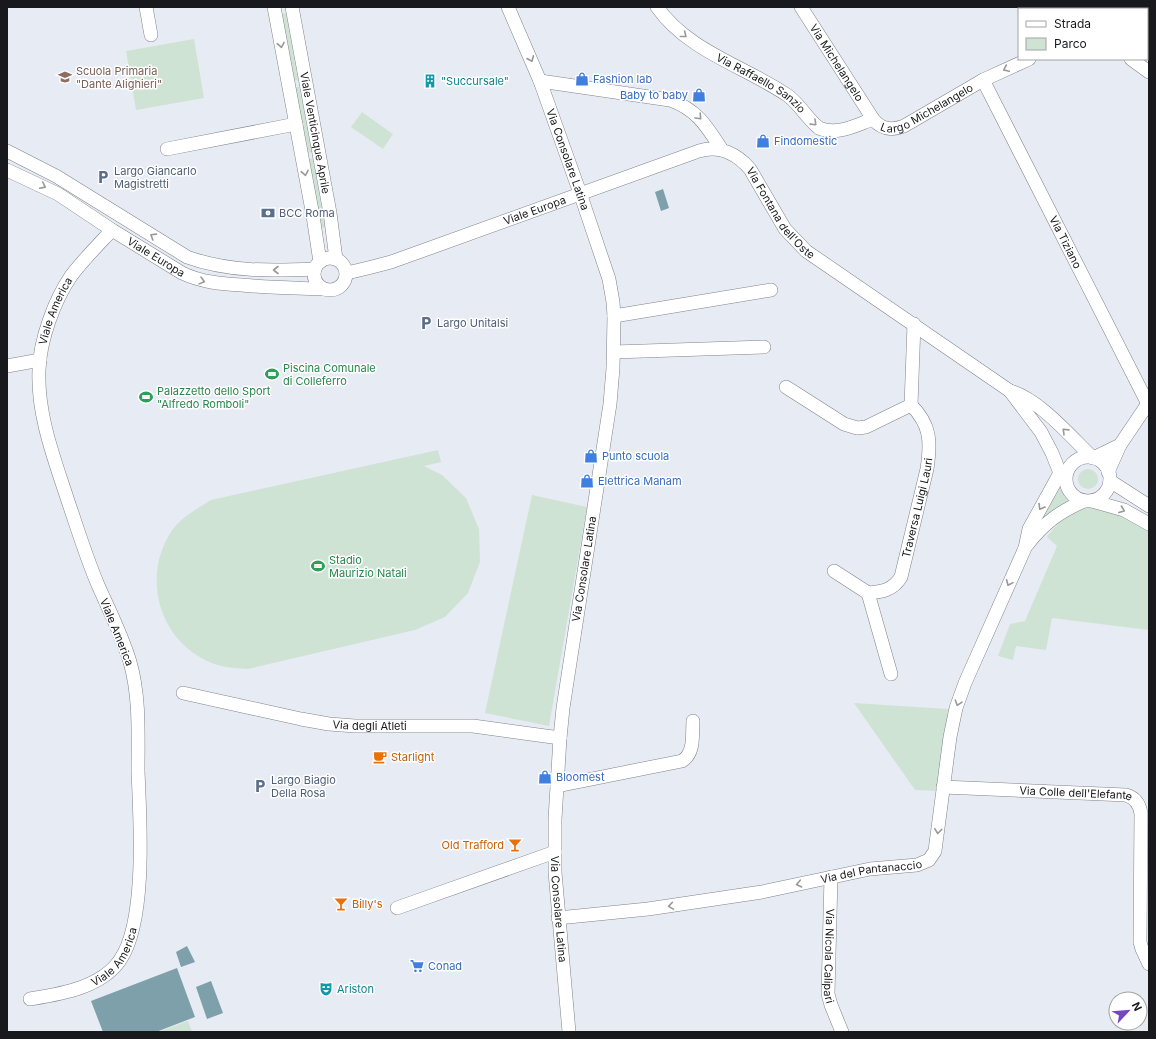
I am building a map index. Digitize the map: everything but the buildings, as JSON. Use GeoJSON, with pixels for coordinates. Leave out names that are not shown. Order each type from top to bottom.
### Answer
{"type":"FeatureCollection","features":[{"type":"Feature","properties":{"kind":"street"},"geometry":{"type":"LineString","coordinates":[[146,7],[151,35]]}},
{"type":"Feature","properties":{"kind":"street","name":"Viale Venticinque Aprile"},"geometry":{"type":"LineString","coordinates":[[274,7],[313,216],[317,266]]}},
{"type":"Feature","properties":{"kind":"street","name":"Viale Venticinque Aprile"},"geometry":{"type":"LineString","coordinates":[[292,7],[330,213],[336,259]]}},
{"type":"Feature","properties":{"kind":"street","name":"Via Consolare Latina"},"geometry":{"type":"LineString","coordinates":[[508,7],[540,81],[607,271],[612,294],[614,316],[614,352],[610,404],[564,701],[560,738],[555,852],[558,918],[569,1032]]}},
{"type":"Feature","properties":{"kind":"street","name":"Via Raffaello Sanzio"},"geometry":{"type":"LineString","coordinates":[[657,7],[675,28],[695,43],[788,96],[819,128],[825,131],[840,130],[872,118]]}},
{"type":"Feature","properties":{"kind":"street","name":"Via Michelangelo"},"geometry":{"type":"LineString","coordinates":[[801,7],[872,118]]}},
{"type":"Feature","properties":{"kind":"street","name":"Largo Michelangelo"},"geometry":{"type":"LineString","coordinates":[[872,118],[876,123],[886,129],[899,128],[983,80],[1027,60]]}},
{"type":"Feature","properties":{"kind":"street"},"geometry":{"type":"LineString","coordinates":[[1132,60],[1149,72]]}},
{"type":"Feature","properties":{"kind":"street","name":"Via Tiziano"},"geometry":{"type":"LineString","coordinates":[[983,80],[1149,403]]}},
{"type":"Feature","properties":{"kind":"street","name":"Via Fontana dell'Oste"},"geometry":{"type":"LineString","coordinates":[[540,81],[670,100],[691,110],[700,118],[722,150],[734,155],[745,163],[750,169],[785,229],[810,255],[914,324],[1010,391],[1023,396],[1043,411],[1093,458]]}},
{"type":"Feature","properties":{"kind":"street","name":"Viale Venticinque Aprile"},"geometry":{"type":"LineString","coordinates":[[167,149],[296,124]]}},
{"type":"Feature","properties":{"kind":"street","name":"Viale Europa"},"geometry":{"type":"LineString","coordinates":[[347,273],[391,262],[699,151],[713,149],[722,150]]}},
{"type":"Feature","properties":{"kind":"street","name":"Viale Europa"},"geometry":{"type":"LineString","coordinates":[[7,151],[56,176],[187,257],[205,263],[275,271],[317,266]]}},
{"type":"Feature","properties":{"kind":"street","name":"Viale Europa"},"geometry":{"type":"LineString","coordinates":[[7,170],[58,194],[112,230],[182,273],[206,282],[276,288],[323,289]]}},
{"type":"Feature","properties":{"kind":"street","name":"Viale America"},"geometry":{"type":"LineString","coordinates":[[30,999],[82,987],[97,980],[110,971],[120,961],[126,949],[134,922],[138,888],[138,731],[134,680],[124,644],[95,579],[53,454],[40,396],[39,381],[40,360],[48,327],[63,289],[77,269],[112,230]]}},
{"type":"Feature","properties":{"kind":"street"},"geometry":{"type":"LineString","coordinates":[[328,258],[336,259],[343,264],[347,273],[346,278],[341,286],[332,290],[323,289],[316,282],[315,278],[317,266],[328,258]]}},
{"type":"Feature","properties":{"kind":"street"},"geometry":{"type":"LineString","coordinates":[[614,316],[771,290]]}},
{"type":"Feature","properties":{"kind":"street"},"geometry":{"type":"LineString","coordinates":[[786,387],[844,424],[853,428],[866,427],[911,405],[914,324]]}},
{"type":"Feature","properties":{"kind":"street"},"geometry":{"type":"LineString","coordinates":[[614,352],[764,347]]}},
{"type":"Feature","properties":{"kind":"street"},"geometry":{"type":"LineString","coordinates":[[7,366],[40,360]]}},
{"type":"Feature","properties":{"kind":"street","name":"Via Fontana dell'Oste"},"geometry":{"type":"LineString","coordinates":[[1010,391],[1041,432],[1063,474]]}},
{"type":"Feature","properties":{"kind":"street"},"geometry":{"type":"LineString","coordinates":[[1088,501],[1099,498],[1104,494],[1108,487],[1109,476],[1120,446],[1149,403]]}},
{"type":"Feature","properties":{"kind":"street","name":"Traversa Luigi Lauri"},"geometry":{"type":"LineString","coordinates":[[868,593],[890,589],[896,584],[900,577],[927,469],[930,450],[928,432],[922,417],[911,405]]}},
{"type":"Feature","properties":{"kind":"street"},"geometry":{"type":"LineString","coordinates":[[1093,458],[1120,446]]}},
{"type":"Feature","properties":{"kind":"street"},"geometry":{"type":"LineString","coordinates":[[1149,506],[1109,476],[1105,465],[1093,458],[1086,457],[1079,459],[1063,474],[1068,488],[1077,498],[1124,510],[1149,524]]}},
{"type":"Feature","properties":{"kind":"street","name":"Via del Pantanaccio"},"geometry":{"type":"LineString","coordinates":[[558,918],[648,909],[762,892],[870,869],[917,865],[929,860],[935,851],[951,730],[959,700],[1025,548],[1029,529],[1063,474]]}},
{"type":"Feature","properties":{"kind":"street","name":"Via del Pantanaccio"},"geometry":{"type":"LineString","coordinates":[[1025,548],[1037,532],[1050,520],[1064,510],[1088,501]]}},
{"type":"Feature","properties":{"kind":"street"},"geometry":{"type":"LineString","coordinates":[[834,571],[868,593],[891,674]]}},
{"type":"Feature","properties":{"kind":"street","name":"Via degli Atleti"},"geometry":{"type":"LineString","coordinates":[[183,693],[329,724],[355,726],[473,726],[560,738]]}},
{"type":"Feature","properties":{"kind":"street"},"geometry":{"type":"LineString","coordinates":[[557,786],[682,761],[688,757],[691,751],[693,721]]}},
{"type":"Feature","properties":{"kind":"street","name":"Via Colle dell'Elefante"},"geometry":{"type":"LineString","coordinates":[[943,787],[1126,795],[1135,799],[1140,807],[1141,814],[1140,942],[1149,964]]}},
{"type":"Feature","properties":{"kind":"street"},"geometry":{"type":"LineString","coordinates":[[397,908],[555,852]]}},
{"type":"Feature","properties":{"kind":"street","name":"Via Nicola Calipari"},"geometry":{"type":"LineString","coordinates":[[831,877],[828,994],[830,1004],[842,1032]]}},
{"type":"Feature","properties":{"kind":"green space"},"geometry":{"type":"Polygon","coordinates":[[[285,13],[298,80],[294,81],[282,14],[285,13]]]}},
{"type":"Feature","properties":{"kind":"green space"},"geometry":{"type":"Polygon","coordinates":[[[194,39],[204,98],[136,110],[126,51],[194,39]]]}},
{"type":"Feature","properties":{"kind":"green space"},"geometry":{"type":"Polygon","coordinates":[[[295,87],[299,87],[312,152],[307,153],[295,87]]]}},
{"type":"Feature","properties":{"kind":"green space"},"geometry":{"type":"Polygon","coordinates":[[[362,112],[393,134],[383,149],[351,127],[362,112]]]}},
{"type":"Feature","properties":{"kind":"green space"},"geometry":{"type":"Polygon","coordinates":[[[309,159],[313,159],[325,227],[321,228],[309,159]]]}},
{"type":"Feature","properties":{"kind":"green space"},"geometry":{"type":"Polygon","coordinates":[[[438,450],[441,462],[424,466],[442,475],[466,498],[479,529],[480,562],[468,593],[445,617],[415,630],[248,669],[221,666],[201,658],[185,646],[172,631],[163,613],[158,594],[157,574],[161,554],[169,535],[177,524],[193,511],[211,500],[438,450]]]}},
{"type":"Feature","properties":{"kind":"green space"},"geometry":{"type":"Polygon","coordinates":[[[1088,469],[1095,472],[1098,479],[1095,486],[1088,489],[1081,486],[1078,479],[1081,472],[1088,469]]]}},
{"type":"Feature","properties":{"kind":"green space"},"geometry":{"type":"Polygon","coordinates":[[[1060,488],[1069,502],[1042,519],[1060,488]]]}},
{"type":"Feature","properties":{"kind":"green space"},"geometry":{"type":"Polygon","coordinates":[[[532,495],[587,507],[549,726],[485,713],[532,495]]]}},
{"type":"Feature","properties":{"kind":"green space"},"geometry":{"type":"Polygon","coordinates":[[[1087,507],[1109,507],[1149,527],[1149,630],[1052,618],[1046,650],[1016,646],[1013,660],[998,656],[1010,624],[1025,621],[1057,546],[1047,537],[1064,519],[1087,507]]]}},
{"type":"Feature","properties":{"kind":"green space"},"geometry":{"type":"Polygon","coordinates":[[[854,703],[948,709],[938,791],[915,790],[854,703]]]}},
{"type":"Feature","properties":{"kind":"green space"},"geometry":{"type":"Polygon","coordinates":[[[188,1021],[192,1032],[158,1032],[188,1021]]]}},
{"type":"Feature","properties":{"kind":"water"},"geometry":{"type":"Polygon","coordinates":[[[663,189],[669,208],[661,211],[655,192],[663,189]]]}},
{"type":"Feature","properties":{"kind":"water"},"geometry":{"type":"Polygon","coordinates":[[[187,946],[195,962],[181,967],[176,952],[187,946]]]}},
{"type":"Feature","properties":{"kind":"water"},"geometry":{"type":"Polygon","coordinates":[[[177,968],[195,1017],[156,1032],[103,1032],[91,1001],[177,968]]]}},
{"type":"Feature","properties":{"kind":"water"},"geometry":{"type":"Polygon","coordinates":[[[211,981],[223,1013],[207,1019],[196,987],[211,981]]]}},
{"type":"Feature","properties":{"kind":"place","name":"Scuola Primaria \"Dante Alighieri\""},"geometry":{"type":"Point","coordinates":[65,77]}},
{"type":"Feature","properties":{"kind":"place","name":"Fashion lab"},"geometry":{"type":"Point","coordinates":[582,79]}},
{"type":"Feature","properties":{"kind":"place","name":"\"Succursale\""},"geometry":{"type":"Point","coordinates":[430,81]}},
{"type":"Feature","properties":{"kind":"place","name":"Baby to baby"},"geometry":{"type":"Point","coordinates":[699,95]}},
{"type":"Feature","properties":{"kind":"place","name":"Findomestic"},"geometry":{"type":"Point","coordinates":[763,141]}},
{"type":"Feature","properties":{"kind":"place","name":"Largo Giancarlo Magistretti"},"geometry":{"type":"Point","coordinates":[103,177]}},
{"type":"Feature","properties":{"kind":"place","name":"BCC Roma"},"geometry":{"type":"Point","coordinates":[268,213]}},
{"type":"Feature","properties":{"kind":"place","name":"Largo Unitalsi"},"geometry":{"type":"Point","coordinates":[426,323]}},
{"type":"Feature","properties":{"kind":"place","name":"Piscina Comunale di Colleferro"},"geometry":{"type":"Point","coordinates":[272,374]}},
{"type":"Feature","properties":{"kind":"place","name":"Palazzetto dello Sport \"Alfredo Romboli\""},"geometry":{"type":"Point","coordinates":[146,397]}},
{"type":"Feature","properties":{"kind":"place","name":"Punto scuola"},"geometry":{"type":"Point","coordinates":[591,456]}},
{"type":"Feature","properties":{"kind":"place","name":"Elettrica Manam"},"geometry":{"type":"Point","coordinates":[587,481]}},
{"type":"Feature","properties":{"kind":"place","name":"Stadio Maurizio Natali"},"geometry":{"type":"Point","coordinates":[318,566]}},
{"type":"Feature","properties":{"kind":"place","name":"Starlight"},"geometry":{"type":"Point","coordinates":[380,757]}},
{"type":"Feature","properties":{"kind":"place","name":"Bloomest"},"geometry":{"type":"Point","coordinates":[545,777]}},
{"type":"Feature","properties":{"kind":"place","name":"Largo Biagio Della Rosa"},"geometry":{"type":"Point","coordinates":[260,786]}},
{"type":"Feature","properties":{"kind":"place","name":"Old Trafford"},"geometry":{"type":"Point","coordinates":[515,845]}},
{"type":"Feature","properties":{"kind":"place","name":"Billy's"},"geometry":{"type":"Point","coordinates":[341,904]}},
{"type":"Feature","properties":{"kind":"place","name":"Conad"},"geometry":{"type":"Point","coordinates":[417,966]}},
{"type":"Feature","properties":{"kind":"place","name":"Ariston"},"geometry":{"type":"Point","coordinates":[326,989]}}]}
